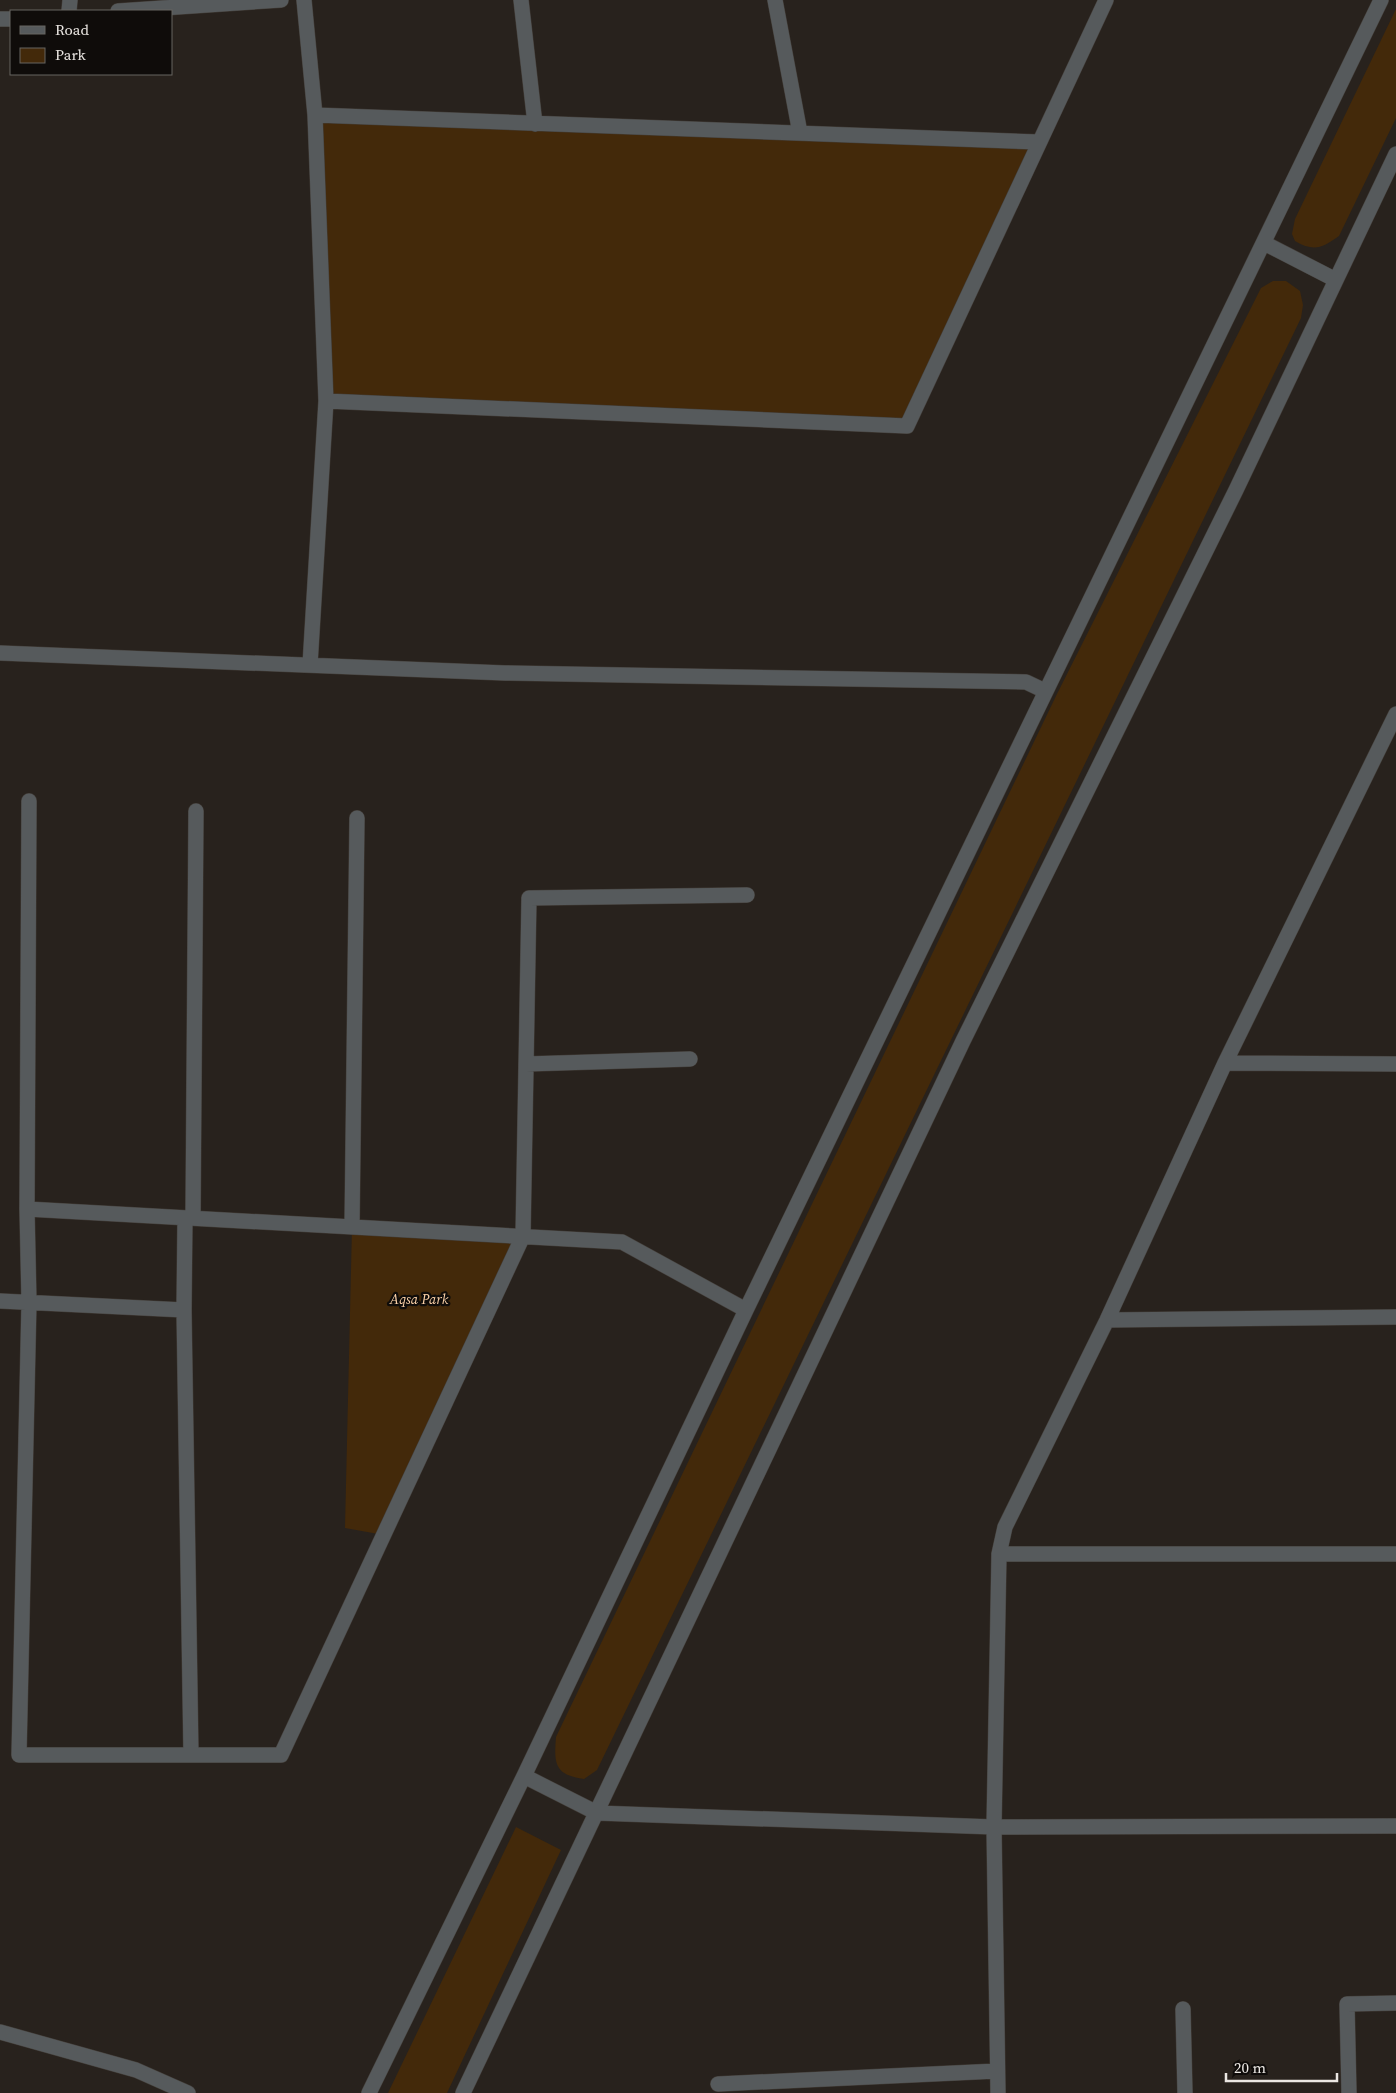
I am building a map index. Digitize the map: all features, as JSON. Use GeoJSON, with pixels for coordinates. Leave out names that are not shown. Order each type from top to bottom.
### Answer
{"type":"FeatureCollection","features":[{"type":"Feature","properties":{"kind":"street"},"geometry":{"type":"LineString","coordinates":[[133,10],[281,0]]}},
{"type":"Feature","properties":{"kind":"street"},"geometry":{"type":"LineString","coordinates":[[304,0],[315,116],[326,401],[310,665]]}},
{"type":"Feature","properties":{"kind":"street"},"geometry":{"type":"LineString","coordinates":[[521,0],[535,124]]}},
{"type":"Feature","properties":{"kind":"street"},"geometry":{"type":"LineString","coordinates":[[775,0],[800,133]]}},
{"type":"Feature","properties":{"kind":"street"},"geometry":{"type":"LineString","coordinates":[[326,401],[907,426],[1106,0]]}},
{"type":"Feature","properties":{"kind":"street"},"geometry":{"type":"LineString","coordinates":[[369,2093],[524,1776],[746,1310],[1045,691],[1381,0]]}},
{"type":"Feature","properties":{"kind":"street"},"geometry":{"type":"LineString","coordinates":[[315,116],[1039,142]]}},
{"type":"Feature","properties":{"kind":"street"},"geometry":{"type":"LineString","coordinates":[[463,2093],[964,1041],[1236,490],[1396,154]]}},
{"type":"Feature","properties":{"kind":"street"},"geometry":{"type":"LineString","coordinates":[[1264,243],[1336,280]]}},
{"type":"Feature","properties":{"kind":"street"},"geometry":{"type":"LineString","coordinates":[[0,653],[506,673],[1026,682],[1045,691]]}},
{"type":"Feature","properties":{"kind":"street"},"geometry":{"type":"LineString","coordinates":[[998,2093],[994,1827],[999,1554],[1005,1527],[1106,1320],[1225,1063],[1396,714]]}},
{"type":"Feature","properties":{"kind":"street"},"geometry":{"type":"LineString","coordinates":[[29,801],[27,1209],[29,1302],[19,1755],[281,1755],[523,1236],[529,898],[748,895]]}},
{"type":"Feature","properties":{"kind":"street"},"geometry":{"type":"LineString","coordinates":[[191,1755],[184,1310],[189,1218],[196,811]]}},
{"type":"Feature","properties":{"kind":"street"},"geometry":{"type":"LineString","coordinates":[[352,1227],[357,818]]}},
{"type":"Feature","properties":{"kind":"street"},"geometry":{"type":"LineString","coordinates":[[526,1064],[690,1059]]}},
{"type":"Feature","properties":{"kind":"street"},"geometry":{"type":"LineString","coordinates":[[1225,1063],[1396,1064]]}},
{"type":"Feature","properties":{"kind":"street"},"geometry":{"type":"LineString","coordinates":[[27,1209],[622,1242],[746,1310]]}},
{"type":"Feature","properties":{"kind":"street"},"geometry":{"type":"LineString","coordinates":[[0,1301],[184,1310]]}},
{"type":"Feature","properties":{"kind":"street"},"geometry":{"type":"LineString","coordinates":[[1106,1320],[1396,1317]]}},
{"type":"Feature","properties":{"kind":"street"},"geometry":{"type":"LineString","coordinates":[[999,1554],[1396,1554]]}},
{"type":"Feature","properties":{"kind":"street"},"geometry":{"type":"LineString","coordinates":[[524,1776],[597,1813],[994,1827],[1396,1826]]}},
{"type":"Feature","properties":{"kind":"street"},"geometry":{"type":"LineString","coordinates":[[1349,2093],[1347,2004],[1396,2003]]}},
{"type":"Feature","properties":{"kind":"street"},"geometry":{"type":"LineString","coordinates":[[1183,2010],[1185,2093]]}},
{"type":"Feature","properties":{"kind":"street"},"geometry":{"type":"LineString","coordinates":[[0,2032],[136,2070],[188,2093]]}},
{"type":"Feature","properties":{"kind":"street"},"geometry":{"type":"LineString","coordinates":[[718,2084],[997,2071]]}},
{"type":"Feature","properties":{"kind":"green space"},"geometry":{"type":"Polygon","coordinates":[[[1396,9],[1396,118],[1339,236],[1323,246],[1308,247],[1295,241],[1292,234],[1295,219],[1396,9]]]}},
{"type":"Feature","properties":{"kind":"green space"},"geometry":{"type":"Polygon","coordinates":[[[315,115],[1039,142],[907,426],[326,401],[315,115]]]}},
{"type":"Feature","properties":{"kind":"green space"},"geometry":{"type":"Polygon","coordinates":[[[1273,281],[1286,281],[1300,291],[1303,305],[1301,318],[597,1770],[584,1779],[567,1774],[561,1771],[556,1761],[556,1737],[1056,696],[1261,288],[1273,281]]]}},
{"type":"Feature","properties":{"kind":"green space","name":"Aqsa Park"},"geometry":{"type":"Polygon","coordinates":[[[352,1227],[523,1236],[384,1535],[345,1528],[352,1227]]]}},
{"type":"Feature","properties":{"kind":"green space"},"geometry":{"type":"Polygon","coordinates":[[[516,1827],[561,1850],[447,2093],[388,2093],[516,1827]]]}}]}
